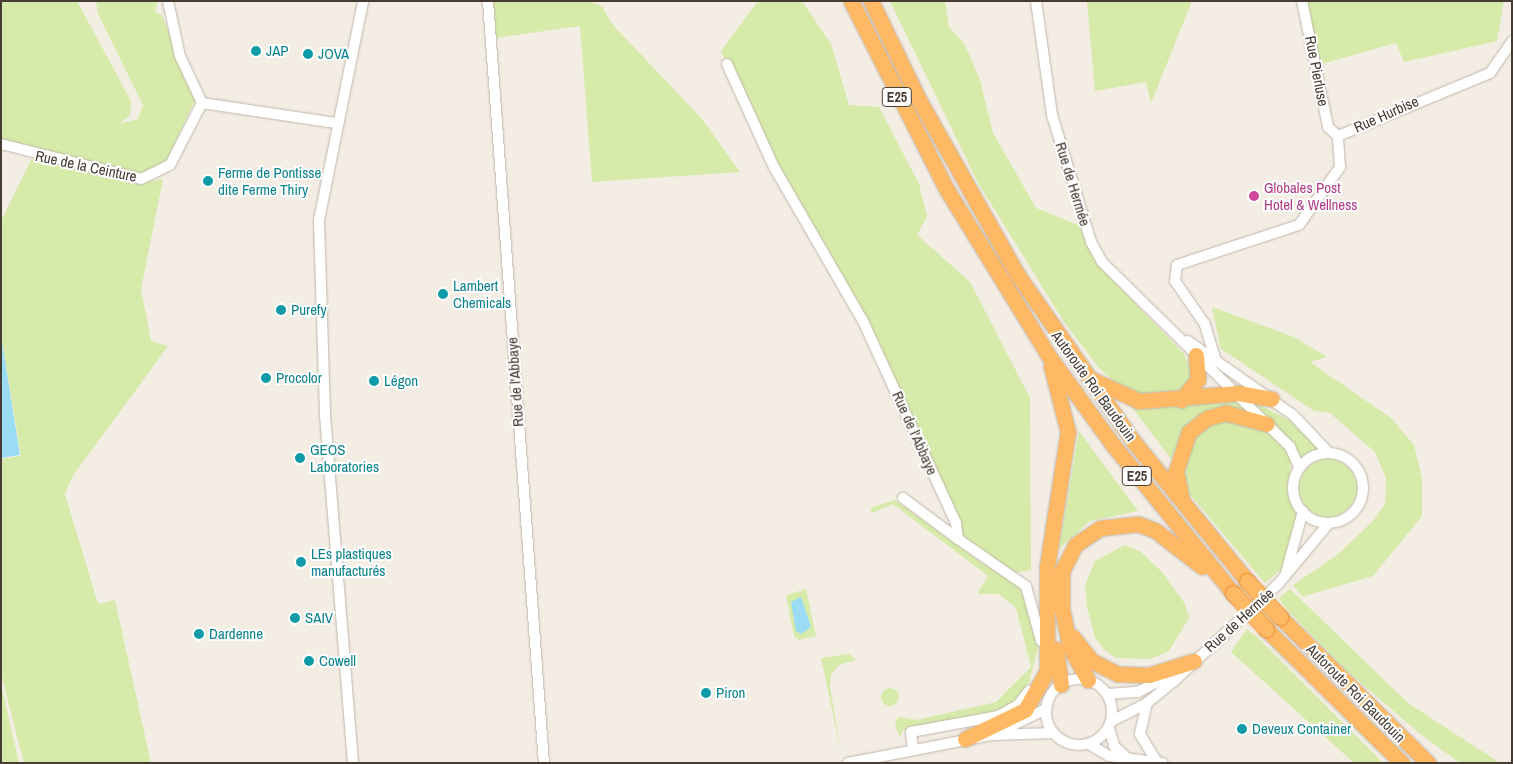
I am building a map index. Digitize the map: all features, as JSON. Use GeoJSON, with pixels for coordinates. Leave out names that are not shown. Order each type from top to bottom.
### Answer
{"type":"FeatureCollection","features":[{"type":"Feature","properties":{"kind":"highway","name":"Autoroute Roi Baudouin"},"geometry":{"type":"LineString","coordinates":[[851,1],[947,190],[1048,355],[1113,445],[1233,593],[1266,629],[1402,763]]}},
{"type":"Feature","properties":{"kind":"highway","name":"Autoroute Roi Baudouin"},"geometry":{"type":"LineString","coordinates":[[871,1],[966,187],[1084,374],[1184,506],[1247,581],[1428,763]]}},
{"type":"Feature","properties":{"kind":"highway"},"geometry":{"type":"LineString","coordinates":[[1180,400],[1198,379],[1196,350]]}},
{"type":"Feature","properties":{"kind":"highway"},"geometry":{"type":"LineString","coordinates":[[965,739],[1005,722],[1037,695],[1049,656],[1047,568],[1068,432],[1048,355]]}},
{"type":"Feature","properties":{"kind":"highway"},"geometry":{"type":"LineString","coordinates":[[1084,374],[1130,400],[1180,400],[1238,394],[1270,399]]}},
{"type":"Feature","properties":{"kind":"highway"},"geometry":{"type":"LineString","coordinates":[[1184,506],[1176,471],[1189,432],[1207,418],[1226,413],[1267,424]]}},
{"type":"Feature","properties":{"kind":"highway"},"geometry":{"type":"LineString","coordinates":[[1088,680],[1070,647],[1062,610],[1062,571],[1070,552],[1093,531],[1121,523],[1156,531],[1233,593]]}},
{"type":"Feature","properties":{"kind":"highway"},"geometry":{"type":"LineString","coordinates":[[1048,603],[1060,684]]}},
{"type":"Feature","properties":{"kind":"highway"},"geometry":{"type":"LineString","coordinates":[[1062,610],[1083,653],[1111,672],[1149,675],[1194,661]]}},
{"type":"Feature","properties":{"kind":"street"},"geometry":{"type":"LineString","coordinates":[[168,1],[180,56],[202,103],[336,123]]}},
{"type":"Feature","properties":{"kind":"street"},"geometry":{"type":"LineString","coordinates":[[353,763],[320,327],[319,220],[336,123],[363,1]]}},
{"type":"Feature","properties":{"kind":"street","name":"Rue de l'Abbaye"},"geometry":{"type":"LineString","coordinates":[[488,1],[544,763]]}},
{"type":"Feature","properties":{"kind":"street","name":"Rue de Hermée"},"geometry":{"type":"LineString","coordinates":[[1036,1],[1052,115],[1091,242],[1110,274],[1175,334],[1196,350],[1294,452],[1300,468]]}},
{"type":"Feature","properties":{"kind":"street","name":"Rue Pierluse"},"geometry":{"type":"LineString","coordinates":[[1302,1],[1328,127],[1338,136]]}},
{"type":"Feature","properties":{"kind":"street","name":"Rue Hurbise"},"geometry":{"type":"LineString","coordinates":[[1215,358],[1207,330],[1180,292],[1175,281],[1177,265],[1299,225],[1340,167],[1338,136],[1490,73],[1512,42]]}},
{"type":"Feature","properties":{"kind":"street","name":"Rue de l'Abbaye"},"geometry":{"type":"LineString","coordinates":[[726,64],[774,167],[863,321],[956,523],[958,539]]}},
{"type":"Feature","properties":{"kind":"street","name":"Rue de la Ceinture"},"geometry":{"type":"LineString","coordinates":[[1,144],[142,179],[170,165],[202,103]]}},
{"type":"Feature","properties":{"kind":"street"},"geometry":{"type":"LineString","coordinates":[[1196,350],[1207,330]]}},
{"type":"Feature","properties":{"kind":"street","name":"Rue de Hermée"},"geometry":{"type":"LineString","coordinates":[[1089,744],[1110,725],[1147,703],[1283,578],[1329,523],[1353,512],[1363,488],[1353,464],[1329,453],[1304,425],[1215,358],[1196,350]]}},
{"type":"Feature","properties":{"kind":"street"},"geometry":{"type":"LineString","coordinates":[[1329,453],[1313,457],[1300,468],[1294,495],[1303,511],[1329,523]]}},
{"type":"Feature","properties":{"kind":"street"},"geometry":{"type":"LineString","coordinates":[[903,498],[1026,586],[1041,634],[1039,671],[1028,694],[1007,711],[969,723],[911,732],[913,749]]}},
{"type":"Feature","properties":{"kind":"street","name":"Rue de Hermée"},"geometry":{"type":"LineString","coordinates":[[1283,578],[1303,511]]}},
{"type":"Feature","properties":{"kind":"street","name":"Rue de Hermée"},"geometry":{"type":"LineString","coordinates":[[1108,694],[1147,689],[1194,661]]}},
{"type":"Feature","properties":{"kind":"street"},"geometry":{"type":"LineString","coordinates":[[992,735],[1046,710],[1060,684],[1088,680],[1108,694],[1110,725],[1114,746],[1127,758]]}},
{"type":"Feature","properties":{"kind":"street"},"geometry":{"type":"LineString","coordinates":[[1147,703],[1140,734],[1160,762]]}},
{"type":"Feature","properties":{"kind":"street"},"geometry":{"type":"LineString","coordinates":[[1046,710],[1052,733]]}},
{"type":"Feature","properties":{"kind":"street"},"geometry":{"type":"LineString","coordinates":[[848,763],[992,735],[1052,733],[1070,744],[1089,744],[1109,756],[1160,762]]}},
{"type":"Feature","properties":{"kind":"green space"},"geometry":{"type":"Polygon","coordinates":[[[1,1],[77,1],[131,101],[130,115],[119,124],[138,119],[143,105],[98,14],[96,1],[158,1],[155,12],[162,15],[195,100],[166,161],[144,174],[131,173],[1,141],[1,1]]]}},
{"type":"Feature","properties":{"kind":"green space"},"geometry":{"type":"Polygon","coordinates":[[[493,1],[590,1],[602,7],[613,25],[702,119],[740,172],[592,182],[580,26],[496,38],[493,1]]]}},
{"type":"Feature","properties":{"kind":"green space"},"geometry":{"type":"Polygon","coordinates":[[[758,1],[802,1],[831,44],[849,105],[879,107],[919,184],[927,216],[917,235],[970,282],[1030,398],[1031,570],[1015,573],[958,533],[901,400],[753,128],[721,51],[758,1]]]}},
{"type":"Feature","properties":{"kind":"green space"},"geometry":{"type":"Polygon","coordinates":[[[890,1],[945,1],[949,27],[964,43],[980,80],[993,133],[1036,208],[1078,225],[1103,270],[1183,353],[1193,373],[1186,387],[1157,396],[1125,391],[1099,368],[1064,322],[977,181],[890,1]]]}},
{"type":"Feature","properties":{"kind":"green space"},"geometry":{"type":"Polygon","coordinates":[[[1087,1],[1192,1],[1151,103],[1146,82],[1095,91],[1087,1]]]}},
{"type":"Feature","properties":{"kind":"green space"},"geometry":{"type":"Polygon","coordinates":[[[1302,1],[1504,1],[1497,41],[1404,62],[1396,43],[1318,65],[1302,1]]]}},
{"type":"Feature","properties":{"kind":"green space"},"geometry":{"type":"Polygon","coordinates":[[[32,158],[134,184],[163,179],[141,289],[151,341],[168,346],[72,477],[65,494],[98,604],[115,600],[151,763],[24,763],[1,674],[1,459],[21,456],[1,336],[1,221],[32,158]]]}},
{"type":"Feature","properties":{"kind":"green space"},"geometry":{"type":"Polygon","coordinates":[[[1212,307],[1294,337],[1327,357],[1310,362],[1391,418],[1414,445],[1422,478],[1422,516],[1373,576],[1302,597],[1293,585],[1336,556],[1374,520],[1385,504],[1386,478],[1375,452],[1330,413],[1314,411],[1221,349],[1212,307]]]}},
{"type":"Feature","properties":{"kind":"green space"},"geometry":{"type":"Polygon","coordinates":[[[1235,397],[1250,410],[1235,408],[1185,427],[1171,459],[1131,406],[1235,397]]]}},
{"type":"Feature","properties":{"kind":"green space"},"geometry":{"type":"Polygon","coordinates":[[[1251,401],[1289,420],[1320,449],[1302,459],[1251,401]]]}},
{"type":"Feature","properties":{"kind":"green space"},"geometry":{"type":"Polygon","coordinates":[[[1218,418],[1263,428],[1292,457],[1288,489],[1298,513],[1283,568],[1265,583],[1186,490],[1180,458],[1185,444],[1218,418]]]}},
{"type":"Feature","properties":{"kind":"green space"},"geometry":{"type":"Polygon","coordinates":[[[1079,431],[1138,511],[1090,521],[1059,549],[1079,431]]]}},
{"type":"Feature","properties":{"kind":"green space"},"geometry":{"type":"Polygon","coordinates":[[[1328,459],[1344,464],[1352,472],[1357,488],[1352,504],[1344,512],[1328,517],[1312,512],[1304,504],[1299,488],[1304,472],[1312,464],[1328,459]]]}},
{"type":"Feature","properties":{"kind":"green space"},"geometry":{"type":"Polygon","coordinates":[[[895,500],[983,564],[1017,583],[1036,625],[1038,647],[1029,683],[1009,706],[970,719],[957,718],[903,730],[900,738],[895,725],[898,717],[916,720],[996,702],[1031,667],[1016,608],[999,594],[977,594],[988,576],[893,504],[872,513],[870,508],[895,500]]]}},
{"type":"Feature","properties":{"kind":"green space"},"geometry":{"type":"Polygon","coordinates":[[[1125,545],[1141,552],[1162,572],[1185,604],[1189,618],[1169,651],[1150,659],[1116,658],[1104,650],[1095,637],[1087,607],[1085,585],[1095,561],[1125,545]]]}},
{"type":"Feature","properties":{"kind":"green space"},"geometry":{"type":"Polygon","coordinates":[[[806,589],[816,636],[799,640],[794,636],[786,595],[806,589]]]}},
{"type":"Feature","properties":{"kind":"green space"},"geometry":{"type":"Polygon","coordinates":[[[1290,589],[1408,703],[1500,763],[1460,763],[1419,733],[1348,672],[1287,610],[1279,598],[1290,589]]]}},
{"type":"Feature","properties":{"kind":"green space"},"geometry":{"type":"Polygon","coordinates":[[[1247,629],[1383,763],[1354,763],[1231,652],[1247,629]]]}},
{"type":"Feature","properties":{"kind":"green space"},"geometry":{"type":"Polygon","coordinates":[[[849,654],[856,660],[839,665],[831,675],[830,687],[841,752],[821,658],[849,654]]]}},
{"type":"Feature","properties":{"kind":"green space"},"geometry":{"type":"Polygon","coordinates":[[[890,688],[896,691],[899,697],[896,703],[890,706],[884,703],[881,697],[884,691],[890,688]]]}},
{"type":"Feature","properties":{"kind":"green space"},"geometry":{"type":"Polygon","coordinates":[[[1,689],[3,693],[19,763],[1,763],[1,689]]]}},
{"type":"Feature","properties":{"kind":"water"},"geometry":{"type":"Polygon","coordinates":[[[1,336],[20,455],[1,458],[1,336]]]}},
{"type":"Feature","properties":{"kind":"water"},"geometry":{"type":"Polygon","coordinates":[[[801,597],[811,627],[801,634],[796,631],[791,602],[801,597]]]}},
{"type":"Feature","properties":{"kind":"place","name":"JAP"},"geometry":{"type":"Point","coordinates":[256,51]}},
{"type":"Feature","properties":{"kind":"place","name":"JOVA"},"geometry":{"type":"Point","coordinates":[308,54]}},
{"type":"Feature","properties":{"kind":"place","name":"Ferme de Pontisse dite Ferme Thiry"},"geometry":{"type":"Point","coordinates":[208,181]}},
{"type":"Feature","properties":{"kind":"place","name":"Globales Post Hotel & Wellness"},"geometry":{"type":"Point","coordinates":[1254,196]}},
{"type":"Feature","properties":{"kind":"place","name":"Lambert Chemicals"},"geometry":{"type":"Point","coordinates":[443,294]}},
{"type":"Feature","properties":{"kind":"place","name":"Purefy"},"geometry":{"type":"Point","coordinates":[281,310]}},
{"type":"Feature","properties":{"kind":"place","name":"Procolor"},"geometry":{"type":"Point","coordinates":[266,378]}},
{"type":"Feature","properties":{"kind":"place","name":"Légon"},"geometry":{"type":"Point","coordinates":[374,381]}},
{"type":"Feature","properties":{"kind":"place","name":"GEOS Laboratories"},"geometry":{"type":"Point","coordinates":[300,458]}},
{"type":"Feature","properties":{"kind":"place","name":"LEs plastiques manufacturés"},"geometry":{"type":"Point","coordinates":[301,562]}},
{"type":"Feature","properties":{"kind":"place","name":"SAIV"},"geometry":{"type":"Point","coordinates":[295,618]}},
{"type":"Feature","properties":{"kind":"place","name":"Dardenne"},"geometry":{"type":"Point","coordinates":[199,634]}},
{"type":"Feature","properties":{"kind":"place","name":"Cowell"},"geometry":{"type":"Point","coordinates":[309,661]}},
{"type":"Feature","properties":{"kind":"place","name":"Piron"},"geometry":{"type":"Point","coordinates":[706,693]}},
{"type":"Feature","properties":{"kind":"place","name":"Deveux Container"},"geometry":{"type":"Point","coordinates":[1242,729]}}]}
